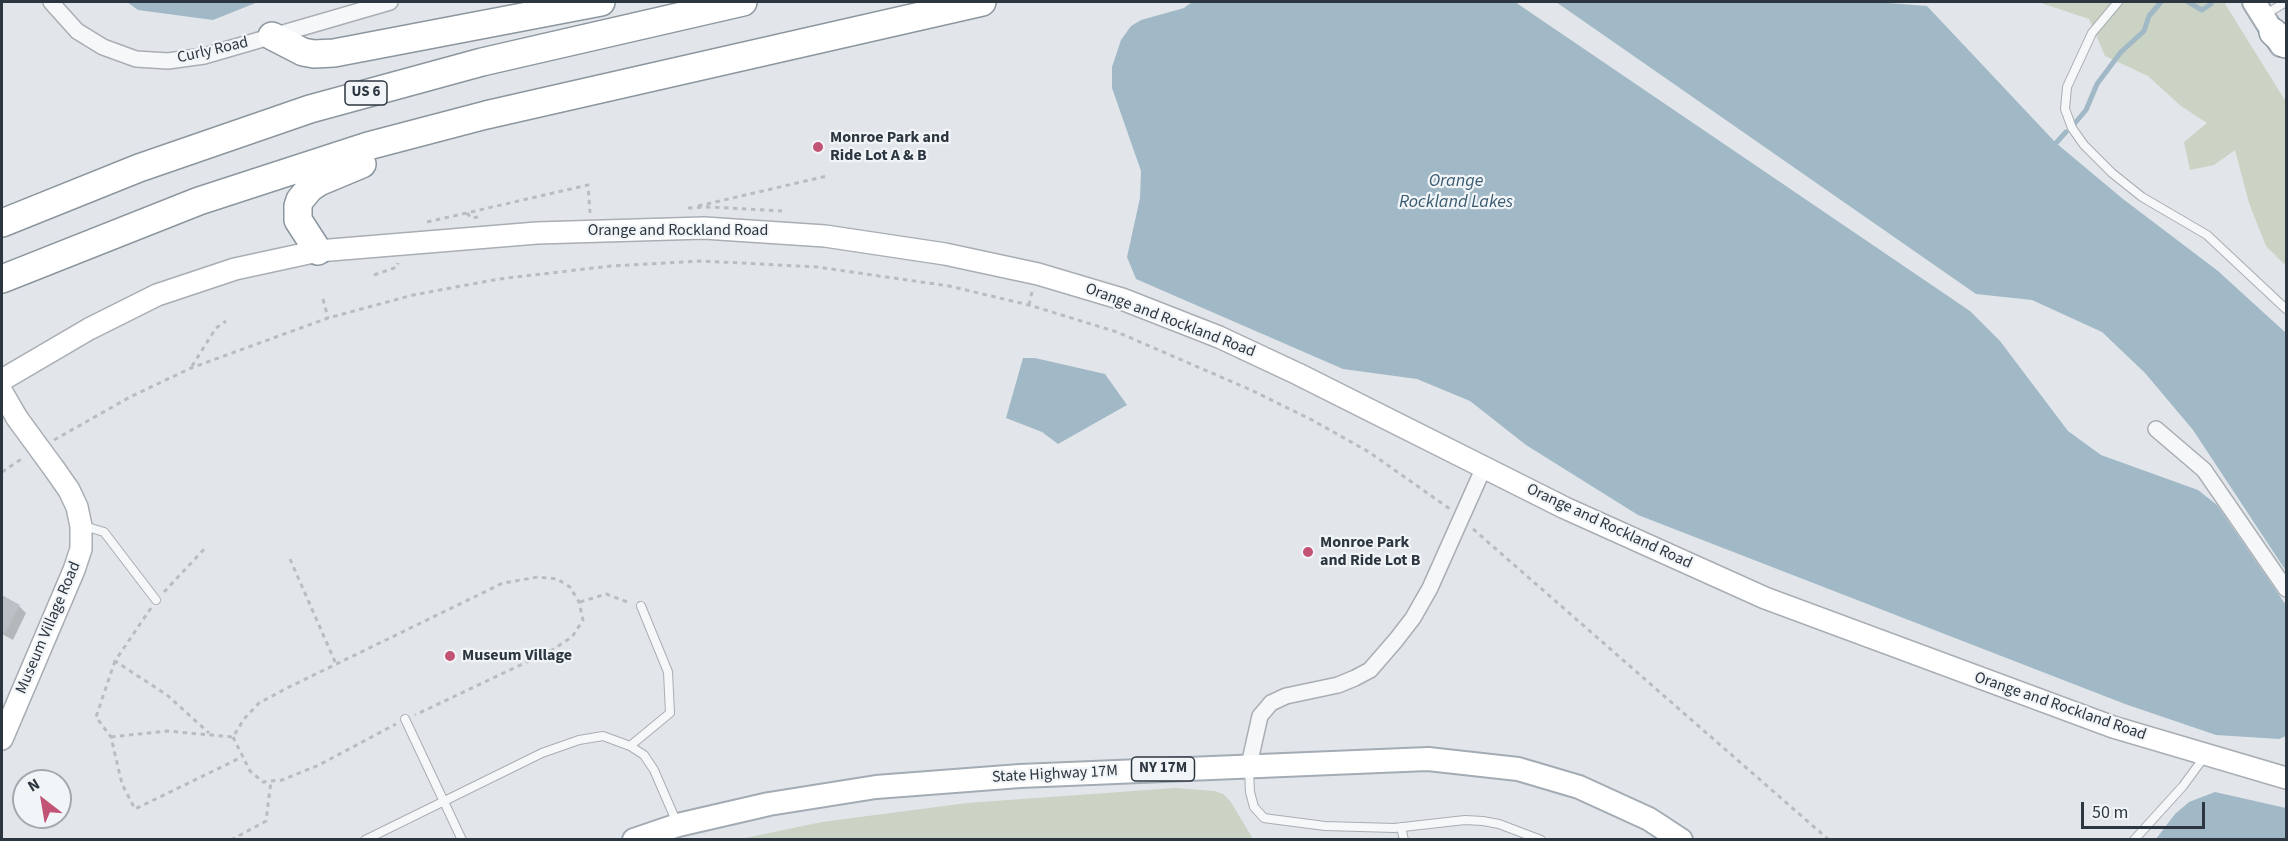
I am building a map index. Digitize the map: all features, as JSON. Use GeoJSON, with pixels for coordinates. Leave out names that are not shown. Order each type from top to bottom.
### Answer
{"type":"FeatureCollection","features":[{"type":"Feature","properties":{"kind":"highway"},"geometry":{"type":"LineString","coordinates":[[272,36],[303,52],[334,53],[601,2]]}},
{"type":"Feature","properties":{"kind":"highway","name":"US 6"},"geometry":{"type":"LineString","coordinates":[[2,223],[139,168],[310,109],[482,62],[743,2]]}},
{"type":"Feature","properties":{"kind":"highway"},"geometry":{"type":"LineString","coordinates":[[2,279],[151,219],[314,162],[429,129],[625,82],[982,2]]}},
{"type":"Feature","properties":{"kind":"highway"},"geometry":{"type":"LineString","coordinates":[[318,251],[301,228],[297,213],[300,200],[319,182],[367,162],[510,124],[625,82]]}},
{"type":"Feature","properties":{"kind":"main road"},"geometry":{"type":"LineString","coordinates":[[2269,23],[2286,54]]}},
{"type":"Feature","properties":{"kind":"main road","name":"State Highway 17M"},"geometry":{"type":"LineString","coordinates":[[634,840],[678,825],[769,804],[876,787],[1020,776],[1428,759],[1518,769],[1579,787],[1649,819],[1682,840]]}},
{"type":"Feature","properties":{"kind":"street","name":"Curly Road"},"geometry":{"type":"LineString","coordinates":[[51,2],[77,31],[103,47],[136,59],[168,61],[204,56],[390,2]]}},
{"type":"Feature","properties":{"kind":"street","name":"Orange and Rockland Road"},"geometry":{"type":"LineString","coordinates":[[2,380],[112,317],[174,288],[235,269],[318,251],[537,233],[704,228],[816,235],[945,254],[1038,274],[1122,299],[1219,337],[1298,374],[1574,513],[1765,598],[2113,727],[2205,756],[2286,778]]}},
{"type":"Feature","properties":{"kind":"street","name":"Museum Village Road"},"geometry":{"type":"LineString","coordinates":[[2,392],[73,498],[81,526],[81,549],[74,570],[2,739]]}},
{"type":"Feature","properties":{"kind":"street"},"geometry":{"type":"LineString","coordinates":[[2156,429],[2204,470],[2286,589]]}},
{"type":"Feature","properties":{"kind":"street"},"geometry":{"type":"LineString","coordinates":[[1249,765],[1260,716],[1271,703],[1286,696],[1338,685],[1355,678],[1370,670],[1396,640],[1413,618],[1430,588],[1484,467]]}},
{"type":"Feature","properties":{"kind":"lane"},"geometry":{"type":"LineString","coordinates":[[2118,2],[2091,33],[2067,87],[2065,109],[2072,128],[2084,145],[2112,173],[2142,197],[2207,235],[2286,309]]}},
{"type":"Feature","properties":{"kind":"lane"},"geometry":{"type":"LineString","coordinates":[[2269,23],[2286,2]]}},
{"type":"Feature","properties":{"kind":"lane"},"geometry":{"type":"LineString","coordinates":[[81,526],[104,532],[156,600]]}},
{"type":"Feature","properties":{"kind":"lane"},"geometry":{"type":"LineString","coordinates":[[630,746],[670,713],[668,672],[641,606]]}},
{"type":"Feature","properties":{"kind":"lane"},"geometry":{"type":"LineString","coordinates":[[405,719],[462,840]]}},
{"type":"Feature","properties":{"kind":"lane"},"geometry":{"type":"LineString","coordinates":[[365,840],[542,753],[579,740],[603,736],[630,746],[644,755],[654,770],[678,825]]}},
{"type":"Feature","properties":{"kind":"lane"},"geometry":{"type":"LineString","coordinates":[[2134,840],[2183,786],[2205,756]]}},
{"type":"Feature","properties":{"kind":"lane"},"geometry":{"type":"LineString","coordinates":[[1249,765],[1252,800],[1259,814],[1264,818],[1325,826],[1401,827],[1483,820],[1541,840]]}},
{"type":"Feature","properties":{"kind":"lane"},"geometry":{"type":"LineString","coordinates":[[1401,827],[1404,840]]}},
{"type":"Feature","properties":{"kind":"path"},"geometry":{"type":"LineString","coordinates":[[692,208],[827,176]]}},
{"type":"Feature","properties":{"kind":"path"},"geometry":{"type":"LineString","coordinates":[[422,223],[588,185],[590,213]]}},
{"type":"Feature","properties":{"kind":"path"},"geometry":{"type":"LineString","coordinates":[[374,274],[397,267],[399,260]]}},
{"type":"Feature","properties":{"kind":"path"},"geometry":{"type":"LineString","coordinates":[[47,444],[130,397],[191,368],[328,318],[413,295],[499,279],[611,266],[702,261],[817,267],[949,286],[1029,305],[1117,332],[1251,390],[1369,452],[1444,503],[1829,840]]}},
{"type":"Feature","properties":{"kind":"path"},"geometry":{"type":"LineString","coordinates":[[323,299],[328,318]]}},
{"type":"Feature","properties":{"kind":"path"},"geometry":{"type":"LineString","coordinates":[[191,368],[216,328],[226,321]]}},
{"type":"Feature","properties":{"kind":"path"},"geometry":{"type":"LineString","coordinates":[[2,472],[30,454]]}},
{"type":"Feature","properties":{"kind":"path"},"geometry":{"type":"LineString","coordinates":[[207,546],[156,600],[115,661],[96,717],[111,737],[122,784],[135,809],[242,757]]}},
{"type":"Feature","properties":{"kind":"path"},"geometry":{"type":"LineString","coordinates":[[290,558],[336,664]]}},
{"type":"Feature","properties":{"kind":"path"},"geometry":{"type":"LineString","coordinates":[[538,576],[557,579],[570,586],[579,602],[583,620],[572,637],[552,650],[405,719],[319,765],[282,780],[263,782],[250,771],[233,737],[243,718],[259,703],[503,583],[538,576]]}},
{"type":"Feature","properties":{"kind":"path"},"geometry":{"type":"LineString","coordinates":[[579,602],[606,594],[641,606]]}},
{"type":"Feature","properties":{"kind":"path"},"geometry":{"type":"LineString","coordinates":[[115,661],[167,695],[210,735]]}},
{"type":"Feature","properties":{"kind":"path"},"geometry":{"type":"LineString","coordinates":[[111,737],[166,731],[233,737]]}},
{"type":"Feature","properties":{"kind":"path"},"geometry":{"type":"LineString","coordinates":[[231,840],[266,821],[271,781]]}},
{"type":"Feature","properties":{"kind":"green space"},"geometry":{"type":"Polygon","coordinates":[[[2038,2],[2224,2],[2286,102],[2286,266],[2266,246],[2249,203],[2235,150],[2214,165],[2190,170],[2184,142],[2207,123],[2181,106],[2148,76],[2105,56],[2089,19],[2038,2]]]}},
{"type":"Feature","properties":{"kind":"green space"},"geometry":{"type":"Polygon","coordinates":[[[1175,788],[1215,791],[1223,794],[1231,802],[1253,839],[740,839],[822,822],[967,803],[1175,788]]]}},
{"type":"Feature","properties":{"kind":"water"},"geometry":{"type":"Polygon","coordinates":[[[127,2],[258,2],[213,20],[138,10],[127,2]]]}},
{"type":"Feature","properties":{"kind":"water","name":"Orange Rockland Lakes"},"geometry":{"type":"Polygon","coordinates":[[[1192,2],[1515,2],[1970,311],[2000,341],[2068,431],[2101,455],[2198,490],[2217,505],[2286,605],[2286,736],[2279,739],[2216,735],[2125,704],[1638,515],[1526,445],[1470,401],[1417,379],[1343,369],[1136,279],[1127,257],[1140,198],[1141,171],[1112,88],[1112,67],[1121,40],[1131,26],[1141,20],[1184,8],[1192,2]]]}},
{"type":"Feature","properties":{"kind":"water"},"geometry":{"type":"Polygon","coordinates":[[[1556,2],[1875,2],[1927,6],[2056,143],[2123,199],[2218,271],[2286,333],[2286,571],[2193,430],[2145,373],[2102,332],[2032,300],[1976,294],[1556,2]]]}},
{"type":"Feature","properties":{"kind":"water"},"geometry":{"type":"Polygon","coordinates":[[[1023,358],[1035,358],[1105,374],[1127,405],[1058,444],[1042,432],[1006,418],[1023,358]]]}},
{"type":"Feature","properties":{"kind":"water"},"geometry":{"type":"Polygon","coordinates":[[[2215,792],[2286,808],[2286,839],[2156,839],[2175,814],[2189,802],[2215,792]]]}},
{"type":"Feature","properties":{"kind":"building"},"geometry":{"type":"Polygon","coordinates":[[[2,595],[20,605],[5,633],[2,631],[2,595]]]}},
{"type":"Feature","properties":{"kind":"waterway"},"geometry":{"type":"LineString","coordinates":[[2075,123],[2086,110],[2097,84],[2121,52],[2144,31],[2149,16],[2161,2]]}},
{"type":"Feature","properties":{"kind":"waterway"},"geometry":{"type":"LineString","coordinates":[[2188,2],[2202,10],[2211,4]]}},
{"type":"Feature","properties":{"kind":"waterway"},"geometry":{"type":"LineString","coordinates":[[2056,143],[2066,132]]}},
{"type":"Feature","properties":{"kind":"place","name":"Monroe Park and Ride Lot A & B"},"geometry":{"type":"Point","coordinates":[818,147]}},
{"type":"Feature","properties":{"kind":"place","name":"Monroe Park and Ride Lot B"},"geometry":{"type":"Point","coordinates":[1308,552]}},
{"type":"Feature","properties":{"kind":"place","name":"Museum Village"},"geometry":{"type":"Point","coordinates":[450,656]}}]}
